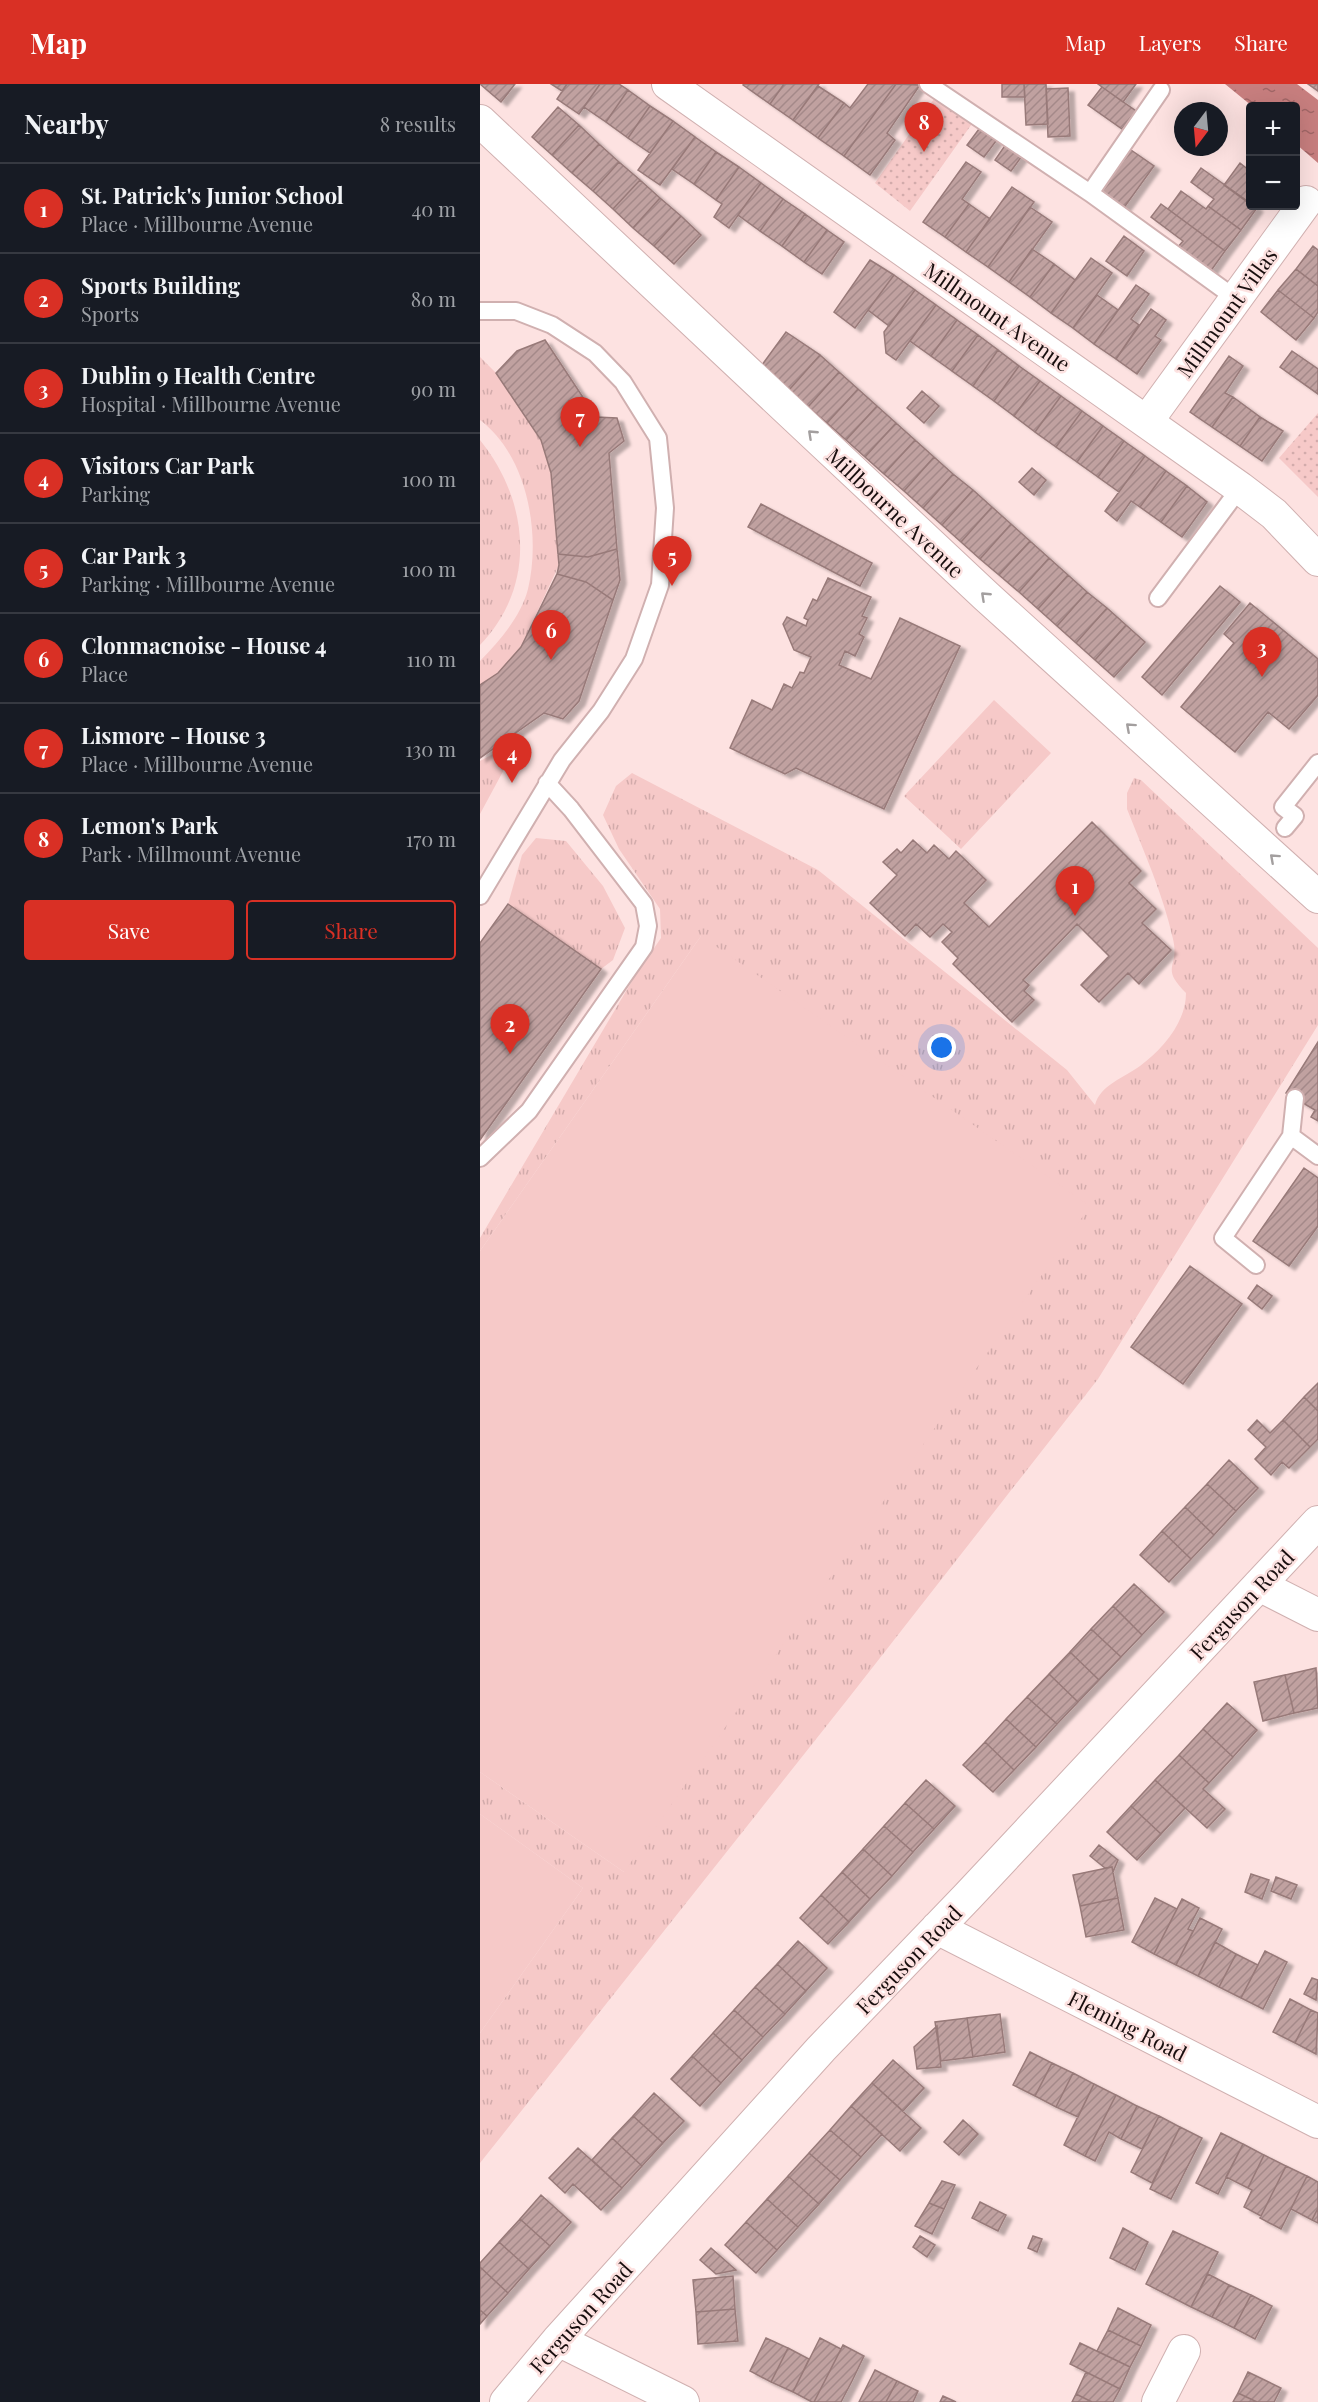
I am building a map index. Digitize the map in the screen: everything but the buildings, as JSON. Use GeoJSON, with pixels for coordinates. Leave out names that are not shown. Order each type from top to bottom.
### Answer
{"type":"FeatureCollection","features":[{"type":"Feature","properties":{"kind":"street","name":"Millmount Avenue"},"geometry":{"type":"LineString","coordinates":[[668,84],[1240,488],[1274,514],[1318,560]]}},
{"type":"Feature","properties":{"kind":"street","name":"Millbourne Avenue"},"geometry":{"type":"LineString","coordinates":[[480,121],[986,596],[1318,897]]}},
{"type":"Feature","properties":{"kind":"street","name":"Millmount Villas"},"geometry":{"type":"LineString","coordinates":[[1147,422],[1306,202]]}},
{"type":"Feature","properties":{"kind":"street","name":"Ferguson Road"},"geometry":{"type":"LineString","coordinates":[[506,2402],[558,2340],[821,2049],[1318,1522]]}},
{"type":"Feature","properties":{"kind":"street"},"geometry":{"type":"LineString","coordinates":[[1259,1585],[1318,1615]]}},
{"type":"Feature","properties":{"kind":"street","name":"Fleming Road"},"geometry":{"type":"LineString","coordinates":[[937,1928],[1318,2122]]}},
{"type":"Feature","properties":{"kind":"street"},"geometry":{"type":"LineString","coordinates":[[558,2340],[683,2402]]}},
{"type":"Feature","properties":{"kind":"street"},"geometry":{"type":"LineString","coordinates":[[1158,2402],[1184,2351]]}},
{"type":"Feature","properties":{"kind":"lane"},"geometry":{"type":"LineString","coordinates":[[928,84],[1090,193],[1235,298]]}},
{"type":"Feature","properties":{"kind":"lane"},"geometry":{"type":"LineString","coordinates":[[1090,193],[1161,90]]}},
{"type":"Feature","properties":{"kind":"lane"},"geometry":{"type":"LineString","coordinates":[[480,311],[516,311],[552,325],[595,353],[623,382],[658,438],[665,508],[660,585],[634,659],[601,711],[562,760],[547,783],[480,896]]}},
{"type":"Feature","properties":{"kind":"lane"},"geometry":{"type":"LineString","coordinates":[[1158,598],[1240,488]]}},
{"type":"Feature","properties":{"kind":"lane"},"geometry":{"type":"LineString","coordinates":[[1285,828],[1295,816],[1283,807],[1318,763]]}},
{"type":"Feature","properties":{"kind":"lane"},"geometry":{"type":"LineString","coordinates":[[480,1158],[529,1111],[644,947],[648,926],[644,904],[571,810],[547,783]]}},
{"type":"Feature","properties":{"kind":"lane"},"geometry":{"type":"LineString","coordinates":[[1256,1265],[1223,1238],[1291,1136],[1295,1098]]}},
{"type":"Feature","properties":{"kind":"lane"},"geometry":{"type":"LineString","coordinates":[[1291,1136],[1318,1156]]}},
{"type":"Feature","properties":{"kind":"green space"},"geometry":{"type":"Polygon","coordinates":[[[936,96],[974,121],[910,211],[875,183],[936,96]]]}},
{"type":"Feature","properties":{"kind":"green space"},"geometry":{"type":"Polygon","coordinates":[[[480,357],[496,373],[541,440],[551,473],[559,565],[521,647],[498,673],[480,685],[480,661],[508,628],[525,599],[532,568],[533,545],[527,498],[520,475],[510,454],[496,435],[480,420],[480,357]]]}},
{"type":"Feature","properties":{"kind":"green space"},"geometry":{"type":"Polygon","coordinates":[[[1318,413],[1318,497],[1279,458],[1318,413]]]}},
{"type":"Feature","properties":{"kind":"green space"},"geometry":{"type":"Polygon","coordinates":[[[480,440],[497,464],[509,490],[517,517],[520,544],[518,571],[511,597],[498,622],[480,645],[480,440]]]}},
{"type":"Feature","properties":{"kind":"green space"},"geometry":{"type":"Polygon","coordinates":[[[994,700],[1051,753],[961,849],[904,796],[994,700]]]}},
{"type":"Feature","properties":{"kind":"green space"},"geometry":{"type":"Polygon","coordinates":[[[508,746],[514,751],[480,814],[480,761],[508,746]]]}},
{"type":"Feature","properties":{"kind":"green space"},"geometry":{"type":"Polygon","coordinates":[[[632,773],[818,870],[1067,1070],[1095,1105],[1107,1087],[1157,1052],[1178,1024],[1185,1004],[1186,993],[1172,972],[1173,939],[1164,906],[1127,809],[1127,793],[1134,778],[1141,780],[1318,948],[1318,1025],[1098,1379],[480,2163],[480,2033],[583,1888],[480,1814],[480,1772],[624,1872],[701,936],[480,1251],[480,1238],[635,976],[661,938],[660,909],[619,849],[603,815],[616,786],[632,773]]]}},
{"type":"Feature","properties":{"kind":"green space"},"geometry":{"type":"Polygon","coordinates":[[[536,838],[566,841],[603,886],[625,928],[613,960],[601,969],[508,904],[522,855],[536,838]]]}},
{"type":"Feature","properties":{"kind":"green space"},"geometry":{"type":"Polygon","coordinates":[[[701,936],[1090,1206],[624,1872],[480,1772],[480,1251],[701,936]]]}},
{"type":"Feature","properties":{"kind":"green space"},"geometry":{"type":"Polygon","coordinates":[[[480,1814],[583,1888],[480,2033],[480,1814]]]}},
{"type":"Feature","properties":{"kind":"water"},"geometry":{"type":"Polygon","coordinates":[[[1225,84],[1297,84],[1318,100],[1318,163],[1300,147],[1300,102],[1247,102],[1225,84]]]}},
{"type":"Feature","properties":{"kind":"place","name":"Lemon's Park"},"geometry":{"type":"Point","coordinates":[924,152]}},
{"type":"Feature","properties":{"kind":"place","name":"Lismore - House 3"},"geometry":{"type":"Point","coordinates":[580,447]}},
{"type":"Feature","properties":{"kind":"place","name":"Car Park 3"},"geometry":{"type":"Point","coordinates":[672,586]}},
{"type":"Feature","properties":{"kind":"place","name":"Clonmacnoise - House 4"},"geometry":{"type":"Point","coordinates":[551,660]}},
{"type":"Feature","properties":{"kind":"place","name":"Dublin 9 Health Centre"},"geometry":{"type":"Point","coordinates":[1262,677]}},
{"type":"Feature","properties":{"kind":"place","name":"Visitors Car Park"},"geometry":{"type":"Point","coordinates":[512,783]}},
{"type":"Feature","properties":{"kind":"place","name":"St. Patrick's Junior School"},"geometry":{"type":"Point","coordinates":[1075,916]}},
{"type":"Feature","properties":{"kind":"place","name":"Sports Building"},"geometry":{"type":"Point","coordinates":[510,1054]}}]}
